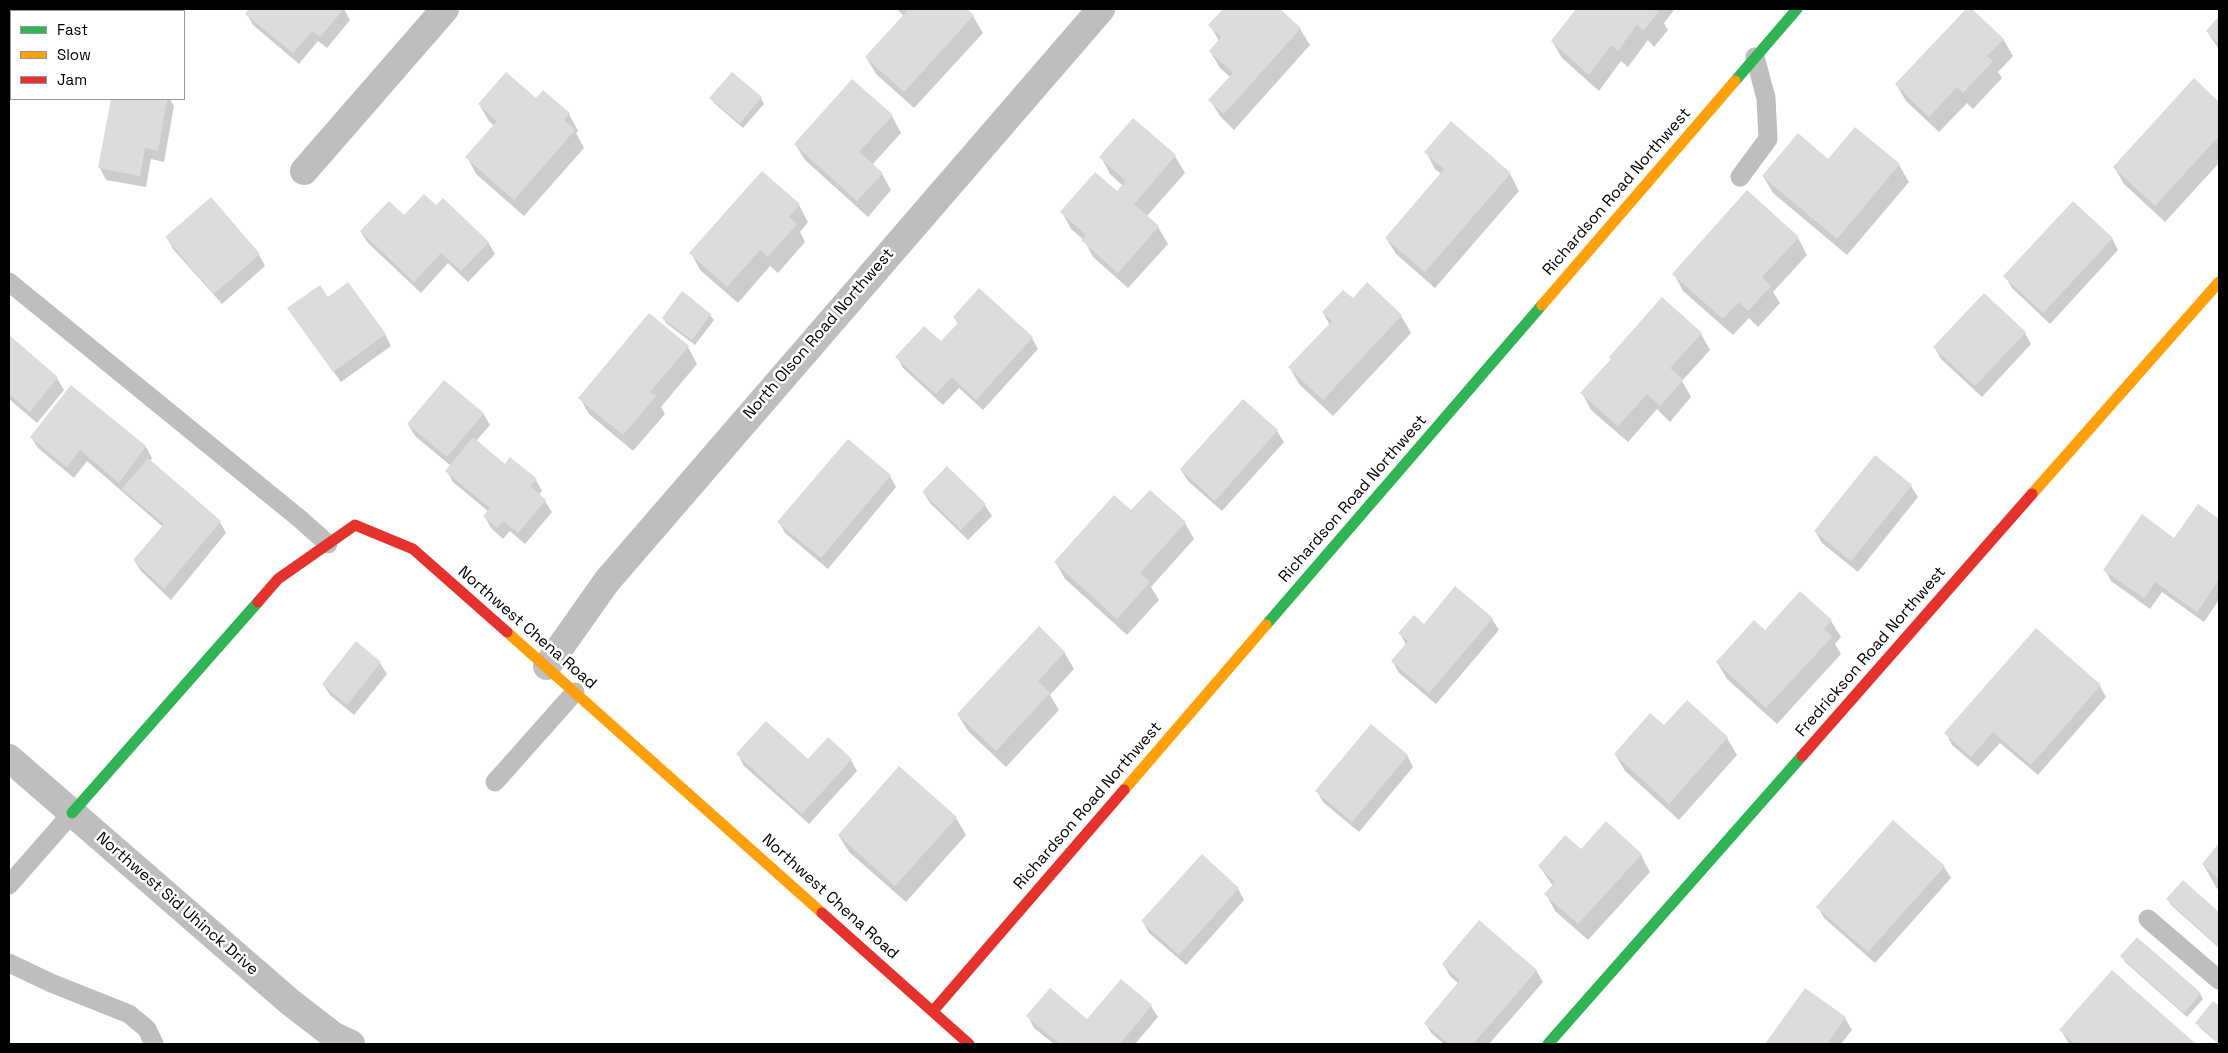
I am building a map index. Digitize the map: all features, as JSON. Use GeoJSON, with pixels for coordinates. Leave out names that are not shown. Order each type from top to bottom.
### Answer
{"type":"FeatureCollection","features":[{"type":"Feature","properties":{"kind":"street"},"geometry":{"type":"LineString","coordinates":[[304,171],[445,9]]}},
{"type":"Feature","properties":{"kind":"street","name":"North Olson Road Northwest"},"geometry":{"type":"LineString","coordinates":[[547,666],[607,581],[1101,9]]}},
{"type":"Feature","properties":{"kind":"street","name":"Richardson Road Northwest"},"geometry":{"type":"LineString","coordinates":[[933,1010],[1797,9]]}},
{"type":"Feature","properties":{"kind":"street","name":"Fredrickson Road Northwest"},"geometry":{"type":"LineString","coordinates":[[1548,1044],[2219,282]]}},
{"type":"Feature","properties":{"kind":"street","name":"Northwest Chena Road"},"geometry":{"type":"LineString","coordinates":[[72,813],[278,579],[355,525],[413,549],[547,666],[969,1044]]}},
{"type":"Feature","properties":{"kind":"street","name":"Northwest Sid Uhinck Drive"},"geometry":{"type":"LineString","coordinates":[[9,758],[290,1002],[334,1036],[351,1044]]}},
{"type":"Feature","properties":{"kind":"lane"},"geometry":{"type":"LineString","coordinates":[[1740,177],[1768,139],[1766,98],[1755,57]]}},
{"type":"Feature","properties":{"kind":"lane"},"geometry":{"type":"LineString","coordinates":[[9,282],[300,519],[328,544]]}},
{"type":"Feature","properties":{"kind":"lane"},"geometry":{"type":"LineString","coordinates":[[495,782],[575,692]]}},
{"type":"Feature","properties":{"kind":"lane"},"geometry":{"type":"LineString","coordinates":[[9,885],[72,813]]}},
{"type":"Feature","properties":{"kind":"lane"},"geometry":{"type":"LineString","coordinates":[[2148,919],[2219,980]]}},
{"type":"Feature","properties":{"kind":"lane"},"geometry":{"type":"LineString","coordinates":[[9,963],[51,983],[128,1014],[146,1029],[154,1044]]}},
{"type":"Feature","properties":{"kind":"shaded area"},"geometry":{"type":"Polygon","coordinates":[[[9,9],[47,9],[10,10],[9,79],[9,9]]]}},
{"type":"Feature","properties":{"kind":"building"},"geometry":{"type":"Polygon","coordinates":[[[249,9],[344,9],[320,37],[312,31],[293,53],[245,14],[249,9]]]}},
{"type":"Feature","properties":{"kind":"building"},"geometry":{"type":"Polygon","coordinates":[[[904,9],[967,9],[974,15],[904,92],[865,57],[907,11],[904,9]]]}},
{"type":"Feature","properties":{"kind":"building"},"geometry":{"type":"Polygon","coordinates":[[[1223,9],[1280,9],[1301,28],[1224,114],[1208,100],[1233,73],[1209,51],[1221,37],[1208,25],[1223,9]]]}},
{"type":"Feature","properties":{"kind":"building"},"geometry":{"type":"Polygon","coordinates":[[[1576,9],[1655,9],[1659,12],[1643,31],[1637,24],[1618,51],[1611,45],[1589,75],[1551,41],[1576,9]]]}},
{"type":"Feature","properties":{"kind":"building"},"geometry":{"type":"Polygon","coordinates":[[[1966,9],[1972,9],[2004,39],[1987,56],[1993,61],[1963,93],[1957,87],[1929,117],[1895,84],[1966,9]]]}},
{"type":"Feature","properties":{"kind":"building"},"geometry":{"type":"Polygon","coordinates":[[[2219,16],[2219,44],[2206,31],[2219,16]]]}},
{"type":"Feature","properties":{"kind":"building"},"geometry":{"type":"Polygon","coordinates":[[[506,72],[536,98],[543,90],[570,113],[564,120],[575,130],[514,200],[465,157],[497,121],[478,104],[506,72]]]}},
{"type":"Feature","properties":{"kind":"building"},"geometry":{"type":"Polygon","coordinates":[[[732,72],[762,97],[740,123],[709,98],[732,72]]]}},
{"type":"Feature","properties":{"kind":"building"},"geometry":{"type":"Polygon","coordinates":[[[2194,78],[2219,102],[2219,136],[2155,206],[2113,167],[2194,78]]]}},
{"type":"Feature","properties":{"kind":"building"},"geometry":{"type":"Polygon","coordinates":[[[852,79],[893,115],[859,152],[883,173],[857,201],[794,144],[852,79]]]}},
{"type":"Feature","properties":{"kind":"building"},"geometry":{"type":"Polygon","coordinates":[[[111,100],[167,100],[158,151],[145,148],[140,176],[98,168],[111,100]]]}},
{"type":"Feature","properties":{"kind":"building"},"geometry":{"type":"Polygon","coordinates":[[[1133,118],[1176,155],[1134,204],[1159,226],[1118,273],[1081,240],[1086,235],[1060,212],[1095,172],[1117,191],[1126,181],[1099,157],[1133,118]]]}},
{"type":"Feature","properties":{"kind":"building"},"geometry":{"type":"Polygon","coordinates":[[[1451,121],[1511,173],[1425,272],[1385,238],[1444,169],[1424,152],[1451,121]]]}},
{"type":"Feature","properties":{"kind":"building"},"geometry":{"type":"Polygon","coordinates":[[[1855,127],[1900,164],[1837,239],[1762,176],[1798,133],[1828,159],[1855,127]]]}},
{"type":"Feature","properties":{"kind":"building"},"geometry":{"type":"Polygon","coordinates":[[[762,171],[800,204],[789,217],[797,224],[768,257],[760,250],[727,287],[689,253],[762,171]]]}},
{"type":"Feature","properties":{"kind":"building"},"geometry":{"type":"Polygon","coordinates":[[[1747,190],[1799,237],[1762,277],[1771,286],[1748,311],[1739,302],[1723,319],[1672,274],[1747,190]]]}},
{"type":"Feature","properties":{"kind":"building"},"geometry":{"type":"Polygon","coordinates":[[[424,194],[436,205],[443,198],[489,242],[461,271],[441,253],[414,282],[360,231],[389,201],[404,215],[424,194]]]}},
{"type":"Feature","properties":{"kind":"building"},"geometry":{"type":"Polygon","coordinates":[[[211,197],[260,254],[214,294],[165,237],[211,197]]]}},
{"type":"Feature","properties":{"kind":"building"},"geometry":{"type":"Polygon","coordinates":[[[2073,201],[2113,238],[2043,313],[2003,276],[2073,201]]]}},
{"type":"Feature","properties":{"kind":"building"},"geometry":{"type":"Polygon","coordinates":[[[348,282],[386,334],[333,372],[287,308],[320,285],[328,297],[348,282]]]}},
{"type":"Feature","properties":{"kind":"building"},"geometry":{"type":"Polygon","coordinates":[[[1367,282],[1402,315],[1323,400],[1288,367],[1332,321],[1322,312],[1343,290],[1353,298],[1367,282]]]}},
{"type":"Feature","properties":{"kind":"building"},"geometry":{"type":"Polygon","coordinates":[[[979,288],[1033,337],[976,400],[952,377],[936,394],[895,357],[924,326],[941,341],[959,322],[953,317],[979,288]]]}},
{"type":"Feature","properties":{"kind":"building"},"geometry":{"type":"Polygon","coordinates":[[[682,291],[711,314],[692,340],[662,318],[682,291]]]}},
{"type":"Feature","properties":{"kind":"building"},"geometry":{"type":"Polygon","coordinates":[[[1984,293],[2026,332],[1975,386],[1933,347],[1984,293]]]}},
{"type":"Feature","properties":{"kind":"building"},"geometry":{"type":"Polygon","coordinates":[[[1662,297],[1702,333],[1670,368],[1683,380],[1660,406],[1647,394],[1618,426],[1580,393],[1662,297]]]}},
{"type":"Feature","properties":{"kind":"building"},"geometry":{"type":"Polygon","coordinates":[[[649,313],[689,346],[650,392],[656,396],[623,435],[578,398],[649,313]]]}},
{"type":"Feature","properties":{"kind":"building"},"geometry":{"type":"Polygon","coordinates":[[[9,335],[58,377],[30,412],[9,394],[9,335]]]}},
{"type":"Feature","properties":{"kind":"building"},"geometry":{"type":"Polygon","coordinates":[[[444,380],[484,413],[447,457],[407,424],[444,380]]]}},
{"type":"Feature","properties":{"kind":"building"},"geometry":{"type":"Polygon","coordinates":[[[71,385],[146,446],[119,483],[80,450],[67,467],[30,437],[71,385]]]}},
{"type":"Feature","properties":{"kind":"building"},"geometry":{"type":"Polygon","coordinates":[[[1243,399],[1278,430],[1215,501],[1180,469],[1243,399]]]}},
{"type":"Feature","properties":{"kind":"building"},"geometry":{"type":"Polygon","coordinates":[[[473,437],[505,464],[510,457],[537,479],[530,486],[546,500],[518,533],[503,521],[497,528],[483,516],[490,508],[445,471],[473,437]]]}},
{"type":"Feature","properties":{"kind":"building"},"geometry":{"type":"Polygon","coordinates":[[[848,439],[891,475],[821,558],[777,522],[848,439]]]}},
{"type":"Feature","properties":{"kind":"building"},"geometry":{"type":"Polygon","coordinates":[[[1875,455],[1912,485],[1851,561],[1814,531],[1875,455]]]}},
{"type":"Feature","properties":{"kind":"building"},"geometry":{"type":"Polygon","coordinates":[[[148,458],[221,521],[164,589],[133,560],[164,524],[122,489],[148,458]]]}},
{"type":"Feature","properties":{"kind":"building"},"geometry":{"type":"Polygon","coordinates":[[[947,466],[986,504],[961,530],[922,492],[947,466]]]}},
{"type":"Feature","properties":{"kind":"building"},"geometry":{"type":"Polygon","coordinates":[[[1150,490],[1186,522],[1140,573],[1150,582],[1117,619],[1054,562],[1114,495],[1131,510],[1150,490]]]}},
{"type":"Feature","properties":{"kind":"building"},"geometry":{"type":"Polygon","coordinates":[[[2198,504],[2219,519],[2219,580],[2197,612],[2155,582],[2144,598],[2103,570],[2142,514],[2174,538],[2198,504]]]}},
{"type":"Feature","properties":{"kind":"building"},"geometry":{"type":"Polygon","coordinates":[[[1455,586],[1493,618],[1429,693],[1391,661],[1408,641],[1398,633],[1414,615],[1424,624],[1455,586]]]}},
{"type":"Feature","properties":{"kind":"building"},"geometry":{"type":"Polygon","coordinates":[[[1800,591],[1832,620],[1824,629],[1832,637],[1766,708],[1716,662],[1754,620],[1765,630],[1800,591]]]}},
{"type":"Feature","properties":{"kind":"building"},"geometry":{"type":"Polygon","coordinates":[[[1039,626],[1065,652],[1038,681],[1050,693],[996,751],[957,714],[1039,626]]]}},
{"type":"Feature","properties":{"kind":"building"},"geometry":{"type":"Polygon","coordinates":[[[2036,628],[2101,685],[2031,765],[1993,732],[1971,757],[1944,733],[2036,628]]]}},
{"type":"Feature","properties":{"kind":"building"},"geometry":{"type":"Polygon","coordinates":[[[356,641],[381,662],[347,705],[322,684],[356,641]]]}},
{"type":"Feature","properties":{"kind":"building"},"geometry":{"type":"Polygon","coordinates":[[[1687,700],[1728,737],[1669,804],[1614,754],[1650,713],[1664,725],[1687,700]]]}},
{"type":"Feature","properties":{"kind":"building"},"geometry":{"type":"Polygon","coordinates":[[[766,721],[808,759],[828,737],[852,759],[802,814],[736,754],[766,721]]]}},
{"type":"Feature","properties":{"kind":"building"},"geometry":{"type":"Polygon","coordinates":[[[1371,724],[1408,755],[1352,822],[1315,791],[1371,724]]]}},
{"type":"Feature","properties":{"kind":"building"},"geometry":{"type":"Polygon","coordinates":[[[899,766],[957,817],[895,886],[838,835],[899,766]]]}},
{"type":"Feature","properties":{"kind":"building"},"geometry":{"type":"Polygon","coordinates":[[[1893,820],[1945,866],[1868,952],[1816,907],[1893,820]]]}},
{"type":"Feature","properties":{"kind":"building"},"geometry":{"type":"Polygon","coordinates":[[[1606,821],[1642,854],[1578,924],[1544,894],[1555,882],[1538,866],[1565,835],[1581,849],[1606,821]]]}},
{"type":"Feature","properties":{"kind":"building"},"geometry":{"type":"Polygon","coordinates":[[[2219,843],[2219,879],[2202,864],[2219,843]]]}},
{"type":"Feature","properties":{"kind":"building"},"geometry":{"type":"Polygon","coordinates":[[[1202,854],[1239,888],[1179,955],[1141,921],[1202,854]]]}},
{"type":"Feature","properties":{"kind":"building"},"geometry":{"type":"Polygon","coordinates":[[[2183,880],[2219,912],[2219,947],[2166,899],[2183,880]]]}},
{"type":"Feature","properties":{"kind":"building"},"geometry":{"type":"Polygon","coordinates":[[[1479,920],[1537,970],[1473,1044],[1449,1044],[1424,1023],[1460,980],[1442,964],[1479,920]]]}},
{"type":"Feature","properties":{"kind":"building"},"geometry":{"type":"Polygon","coordinates":[[[2137,937],[2201,993],[2184,1013],[2120,956],[2137,937]]]}},
{"type":"Feature","properties":{"kind":"building"},"geometry":{"type":"Polygon","coordinates":[[[2112,970],[2196,1044],[2075,1044],[2059,1030],[2112,970]]]}},
{"type":"Feature","properties":{"kind":"building"},"geometry":{"type":"Polygon","coordinates":[[[1121,979],[1152,1005],[1120,1044],[1060,1044],[1026,1016],[1050,988],[1087,1019],[1121,979]]]}},
{"type":"Feature","properties":{"kind":"building"},"geometry":{"type":"Polygon","coordinates":[[[1805,988],[1846,1017],[1827,1044],[1765,1044],[1805,988]]]}},
{"type":"Feature","properties":{"kind":"building"},"geometry":{"type":"Polygon","coordinates":[[[2213,1001],[2219,1006],[2219,1043],[2195,1023],[2213,1001]]]}},
{"type":"Feature","properties":{"kind":"traffic: fast"},"geometry":{"type":"LineString","coordinates":[[1735,81],[1797,9]]}},
{"type":"Feature","properties":{"kind":"traffic: fast"},"geometry":{"type":"LineString","coordinates":[[1266,625],[1542,305]]}},
{"type":"Feature","properties":{"kind":"traffic: fast"},"geometry":{"type":"LineString","coordinates":[[72,813],[258,602]]}},
{"type":"Feature","properties":{"kind":"traffic: fast"},"geometry":{"type":"LineString","coordinates":[[1548,1044],[1802,756]]}},
{"type":"Feature","properties":{"kind":"traffic: slow"},"geometry":{"type":"LineString","coordinates":[[1542,305],[1735,81]]}},
{"type":"Feature","properties":{"kind":"traffic: slow"},"geometry":{"type":"LineString","coordinates":[[2032,494],[2219,282]]}},
{"type":"Feature","properties":{"kind":"traffic: slow"},"geometry":{"type":"LineString","coordinates":[[1124,790],[1266,625]]}},
{"type":"Feature","properties":{"kind":"traffic: slow"},"geometry":{"type":"LineString","coordinates":[[507,632],[822,913]]}},
{"type":"Feature","properties":{"kind":"traffic: jam"},"geometry":{"type":"LineString","coordinates":[[1802,756],[2032,494]]}},
{"type":"Feature","properties":{"kind":"traffic: jam"},"geometry":{"type":"LineString","coordinates":[[258,602],[278,579],[355,525],[413,549],[507,632]]}},
{"type":"Feature","properties":{"kind":"traffic: jam"},"geometry":{"type":"LineString","coordinates":[[933,1011],[1124,790]]}},
{"type":"Feature","properties":{"kind":"traffic: jam"},"geometry":{"type":"LineString","coordinates":[[822,913],[969,1044]]}}]}
